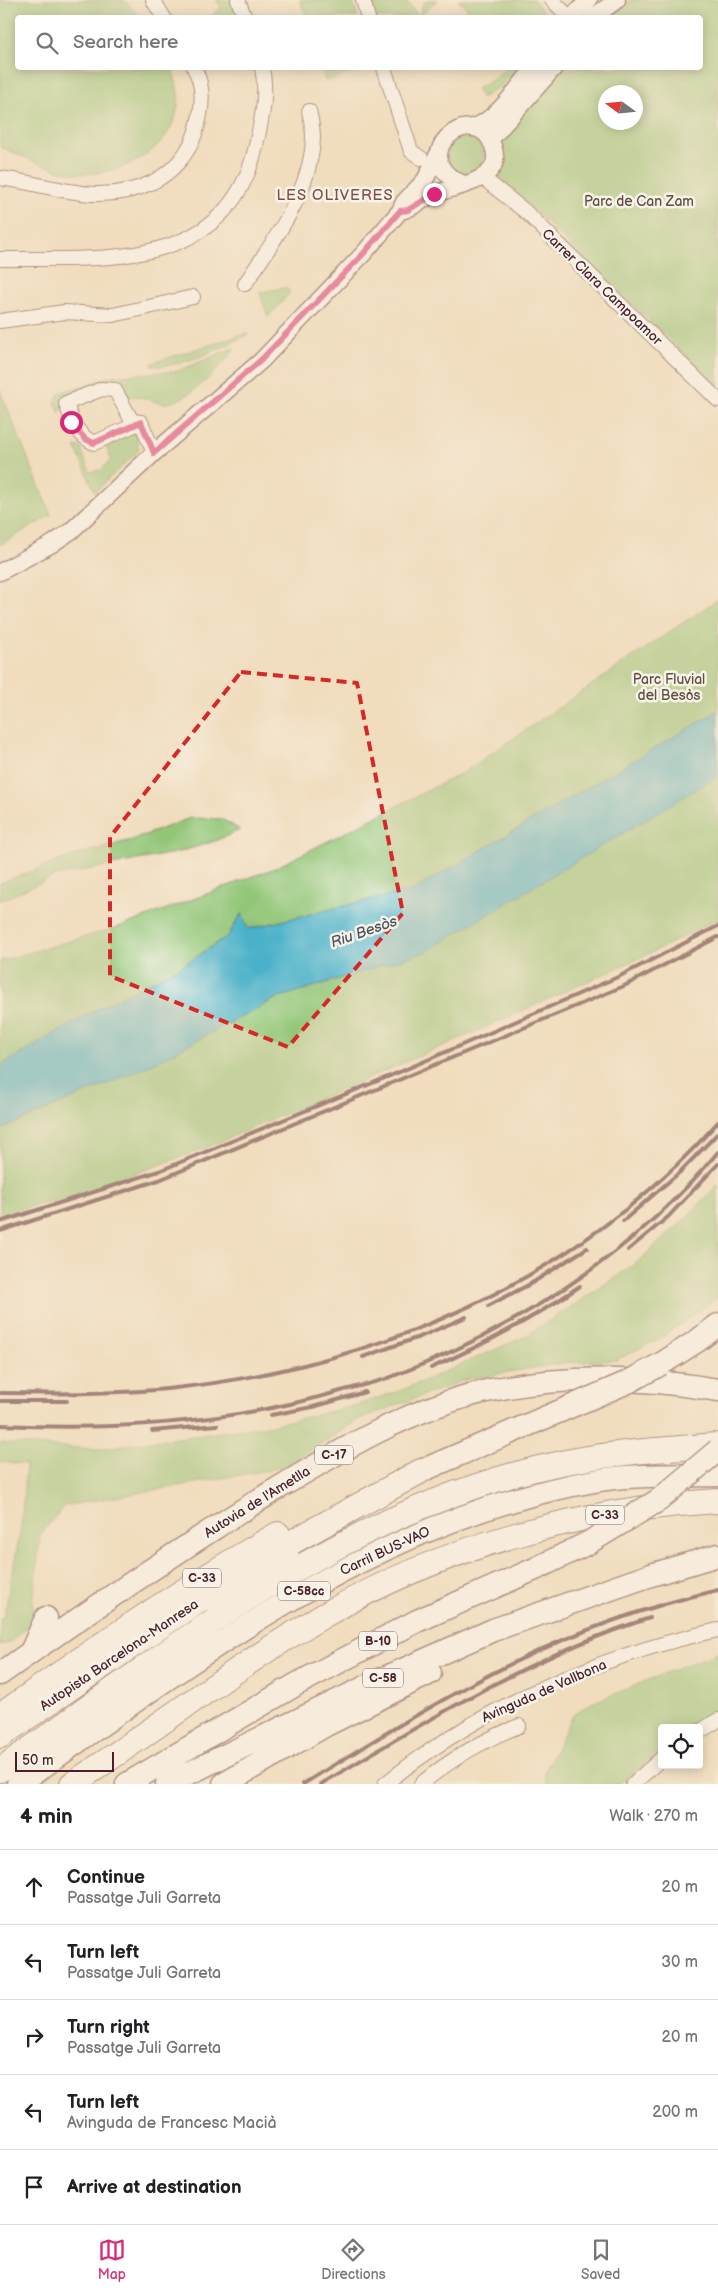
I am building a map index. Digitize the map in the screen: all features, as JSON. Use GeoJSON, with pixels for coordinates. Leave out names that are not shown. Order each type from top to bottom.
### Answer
{"type":"FeatureCollection","features":[{"type":"Feature","properties":{"kind":"highway"},"geometry":{"type":"LineString","coordinates":[[421,1471],[628,1382],[661,1364],[718,1325]]}},
{"type":"Feature","properties":{"kind":"highway","name":"Autovia de l'Ametlla"},"geometry":{"type":"LineString","coordinates":[[0,1674],[170,1556],[301,1474],[397,1422],[444,1404],[489,1390],[563,1380],[669,1383],[718,1390]]}},
{"type":"Feature","properties":{"kind":"highway"},"geometry":{"type":"LineString","coordinates":[[192,1604],[366,1516],[465,1478],[575,1450],[652,1442],[718,1441]]}},
{"type":"Feature","properties":{"kind":"highway"},"geometry":{"type":"LineString","coordinates":[[0,1770],[201,1628],[324,1553],[400,1516],[458,1493],[566,1462],[647,1450],[718,1446]]}},
{"type":"Feature","properties":{"kind":"highway","name":"B-10"},"geometry":{"type":"LineString","coordinates":[[177,1755],[297,1684],[417,1621],[535,1569],[588,1543],[659,1500],[718,1450]]}},
{"type":"Feature","properties":{"kind":"highway"},"geometry":{"type":"LineString","coordinates":[[628,1477],[718,1467]]}},
{"type":"Feature","properties":{"kind":"highway","name":"Autopista Barcelona-Manresa"},"geometry":{"type":"LineString","coordinates":[[0,1736],[192,1604],[259,1561],[421,1471]]}},
{"type":"Feature","properties":{"kind":"highway","name":"C-33"},"geometry":{"type":"LineString","coordinates":[[0,1716],[135,1621],[236,1558],[323,1510],[421,1471]]}},
{"type":"Feature","properties":{"kind":"highway"},"geometry":{"type":"LineString","coordinates":[[228,1499],[301,1474]]}},
{"type":"Feature","properties":{"kind":"highway","name":"Carril BUS-VAO"},"geometry":{"type":"LineString","coordinates":[[18,1784],[198,1657],[276,1607],[361,1560],[404,1539],[493,1506],[567,1487],[628,1477],[718,1475]]}},
{"type":"Feature","properties":{"kind":"highway","name":"C-33"},"geometry":{"type":"LineString","coordinates":[[72,1784],[143,1737],[243,1666],[324,1615],[390,1581],[453,1555],[526,1532],[572,1521],[690,1503],[718,1501]]}},
{"type":"Feature","properties":{"kind":"highway"},"geometry":{"type":"LineString","coordinates":[[224,1784],[286,1747],[357,1709],[453,1662],[607,1591],[651,1575],[718,1555]]}},
{"type":"Feature","properties":{"kind":"highway","name":"C-58"},"geometry":{"type":"LineString","coordinates":[[167,1784],[434,1655],[493,1630],[607,1591]]}},
{"type":"Feature","properties":{"kind":"highway"},"geometry":{"type":"LineString","coordinates":[[32,1652],[46,1618]]}},
{"type":"Feature","properties":{"kind":"highway"},"geometry":{"type":"LineString","coordinates":[[57,1784],[143,1737]]}},
{"type":"Feature","properties":{"kind":"highway"},"geometry":{"type":"LineString","coordinates":[[127,1784],[177,1755]]}},
{"type":"Feature","properties":{"kind":"highway"},"geometry":{"type":"LineString","coordinates":[[151,1784],[177,1755]]}},
{"type":"Feature","properties":{"kind":"street"},"geometry":{"type":"LineString","coordinates":[[153,0],[162,15]]}},
{"type":"Feature","properties":{"kind":"street"},"geometry":{"type":"LineString","coordinates":[[238,0],[243,15]]}},
{"type":"Feature","properties":{"kind":"street"},"geometry":{"type":"LineString","coordinates":[[363,0],[367,15]]}},
{"type":"Feature","properties":{"kind":"street"},"geometry":{"type":"LineString","coordinates":[[552,0],[567,15]]}},
{"type":"Feature","properties":{"kind":"street"},"geometry":{"type":"LineString","coordinates":[[573,15],[589,0]]}},
{"type":"Feature","properties":{"kind":"street"},"geometry":{"type":"LineString","coordinates":[[596,15],[617,0]]}},
{"type":"Feature","properties":{"kind":"street"},"geometry":{"type":"LineString","coordinates":[[0,178],[95,196],[129,192],[162,177],[180,161],[193,139],[197,127],[202,96],[195,70]]}},
{"type":"Feature","properties":{"kind":"street"},"geometry":{"type":"LineString","coordinates":[[0,259],[126,256],[167,248],[197,234],[227,206],[248,174],[263,110],[265,90],[262,70]]}},
{"type":"Feature","properties":{"kind":"street"},"geometry":{"type":"LineString","coordinates":[[385,70],[411,151],[421,158]]}},
{"type":"Feature","properties":{"kind":"street"},"geometry":{"type":"LineString","coordinates":[[464,184],[450,178],[444,172],[439,157],[441,144],[448,134],[455,130],[472,128],[483,124],[498,110],[532,70]]}},
{"type":"Feature","properties":{"kind":"street"},"geometry":{"type":"LineString","coordinates":[[490,140],[552,70]]}},
{"type":"Feature","properties":{"kind":"street"},"geometry":{"type":"LineString","coordinates":[[245,284],[293,208],[309,168],[313,137],[309,111]]}},
{"type":"Feature","properties":{"kind":"street"},"geometry":{"type":"LineString","coordinates":[[400,211],[408,210],[434,194],[483,178],[493,165],[495,156],[490,140],[485,134],[472,128]]}},
{"type":"Feature","properties":{"kind":"street"},"geometry":{"type":"LineString","coordinates":[[0,572],[52,544],[71,531],[154,453],[261,360],[358,259],[400,211],[404,202],[425,180],[440,150]]}},
{"type":"Feature","properties":{"kind":"street","name":"Carrer Clara Campoamor"},"geometry":{"type":"LineString","coordinates":[[483,178],[526,212],[718,400]]}},
{"type":"Feature","properties":{"kind":"street"},"geometry":{"type":"LineString","coordinates":[[0,321],[65,312],[113,315],[193,297]]}},
{"type":"Feature","properties":{"kind":"street"},"geometry":{"type":"LineString","coordinates":[[102,389],[115,390],[132,420],[141,422],[94,443],[85,439],[71,422],[66,403],[102,389]]}},
{"type":"Feature","properties":{"kind":"street"},"geometry":{"type":"LineString","coordinates":[[141,422],[154,453]]}},
{"type":"Feature","properties":{"kind":"street","name":"Avinguda de Vallbona"},"geometry":{"type":"LineString","coordinates":[[385,1784],[417,1758],[482,1718],[549,1686],[622,1657],[718,1630]]}},
{"type":"Feature","properties":{"kind":"street"},"geometry":{"type":"LineString","coordinates":[[703,1729],[718,1720]]}},
{"type":"Feature","properties":{"kind":"street","name":"Avinguda de Vallbona"},"geometry":{"type":"LineString","coordinates":[[421,1784],[446,1763],[501,1733],[519,1726]]}},
{"type":"Feature","properties":{"kind":"street"},"geometry":{"type":"LineString","coordinates":[[633,1784],[658,1762]]}},
{"type":"Feature","properties":{"kind":"highlighted area"},"geometry":{"type":"Polygon","coordinates":[[[241,672],[357,683],[403,913],[288,1047],[110,976],[110,837],[241,672]]]}},
{"type":"Feature","properties":{"kind":"green space"},"geometry":{"type":"Polygon","coordinates":[[[0,0],[124,0],[139,15],[15,15],[15,70],[173,70],[178,91],[178,105],[174,122],[165,137],[139,159],[123,167],[89,174],[54,169],[0,147],[0,0]]]}},
{"type":"Feature","properties":{"kind":"green space"},"geometry":{"type":"Polygon","coordinates":[[[216,0],[233,0],[238,15],[212,15],[221,7],[216,0]]]}},
{"type":"Feature","properties":{"kind":"green space"},"geometry":{"type":"Polygon","coordinates":[[[300,0],[352,0],[357,15],[305,15],[300,0]]]}},
{"type":"Feature","properties":{"kind":"green space"},"geometry":{"type":"Polygon","coordinates":[[[369,0],[405,0],[418,15],[374,15],[369,0]]]}},
{"type":"Feature","properties":{"kind":"green space"},"geometry":{"type":"Polygon","coordinates":[[[430,0],[438,0],[419,15],[423,3],[430,0]]]}},
{"type":"Feature","properties":{"kind":"green space"},"geometry":{"type":"Polygon","coordinates":[[[457,0],[534,0],[544,15],[475,15],[457,0]]]}},
{"type":"Feature","properties":{"kind":"green space","name":"Parc de Can Zam"},"geometry":{"type":"Polygon","coordinates":[[[631,0],[718,0],[718,386],[498,176],[499,140],[557,70],[703,70],[703,15],[606,15],[631,0]]]}},
{"type":"Feature","properties":{"kind":"green space"},"geometry":{"type":"Polygon","coordinates":[[[322,70],[362,70],[325,81],[322,70]]]}},
{"type":"Feature","properties":{"kind":"green space"},"geometry":{"type":"Polygon","coordinates":[[[504,70],[517,70],[506,82],[482,98],[476,89],[491,81],[504,70]]]}},
{"type":"Feature","properties":{"kind":"green space"},"geometry":{"type":"Polygon","coordinates":[[[465,138],[477,144],[483,156],[477,168],[465,174],[453,168],[447,156],[453,144],[465,138]]]}},
{"type":"Feature","properties":{"kind":"green space"},"geometry":{"type":"Polygon","coordinates":[[[287,288],[290,293],[268,317],[260,292],[287,288]]]}},
{"type":"Feature","properties":{"kind":"green space"},"geometry":{"type":"Polygon","coordinates":[[[247,333],[248,335],[188,361],[163,366],[152,366],[152,363],[247,333]]]}},
{"type":"Feature","properties":{"kind":"green space"},"geometry":{"type":"Polygon","coordinates":[[[233,348],[235,350],[205,381],[178,400],[163,403],[134,396],[129,397],[127,392],[122,393],[98,384],[85,388],[69,397],[60,413],[55,403],[59,393],[112,376],[178,371],[233,348]]]}},
{"type":"Feature","properties":{"kind":"green space"},"geometry":{"type":"Polygon","coordinates":[[[0,390],[51,515],[0,545],[0,390]]]}},
{"type":"Feature","properties":{"kind":"green space"},"geometry":{"type":"Polygon","coordinates":[[[133,432],[139,450],[95,492],[75,447],[80,446],[90,472],[101,470],[111,460],[105,443],[133,432]]]}},
{"type":"Feature","properties":{"kind":"green space","name":"Parc Fluvial del Besòs"},"geometry":{"type":"Polygon","coordinates":[[[718,599],[718,711],[415,889],[248,929],[241,914],[228,936],[182,966],[92,1012],[0,1066],[0,961],[122,926],[275,868],[464,772],[718,599]]]}},
{"type":"Feature","properties":{"kind":"green space"},"geometry":{"type":"Polygon","coordinates":[[[718,776],[718,919],[655,951],[473,1033],[201,1150],[69,1197],[0,1215],[0,1130],[144,1068],[277,998],[425,952],[718,776]]]}},
{"type":"Feature","properties":{"kind":"green space"},"geometry":{"type":"Polygon","coordinates":[[[190,818],[222,819],[240,830],[215,841],[179,852],[55,876],[0,901],[0,883],[75,855],[132,840],[190,818]]]}},
{"type":"Feature","properties":{"kind":"green space"},"geometry":{"type":"Polygon","coordinates":[[[718,1185],[718,1297],[661,1338],[616,1360],[562,1363],[468,1379],[359,1419],[285,1467],[64,1506],[40,1535],[31,1624],[9,1643],[0,1645],[0,1618],[4,1616],[21,1527],[26,1464],[0,1462],[0,1443],[97,1449],[267,1426],[354,1406],[405,1389],[524,1337],[580,1301],[636,1263],[685,1219],[718,1185]]]}},
{"type":"Feature","properties":{"kind":"green space"},"geometry":{"type":"Polygon","coordinates":[[[718,1653],[718,1713],[700,1724],[658,1724],[658,1753],[619,1784],[547,1784],[544,1773],[574,1713],[592,1703],[718,1653]]]}},
{"type":"Feature","properties":{"kind":"water","name":"Riu Besòs"},"geometry":{"type":"Polygon","coordinates":[[[718,711],[718,776],[425,952],[277,998],[144,1068],[0,1130],[0,1066],[92,1012],[182,966],[228,936],[242,913],[248,929],[415,889],[718,711]]]}},
{"type":"Feature","properties":{"kind":"railway"},"geometry":{"type":"LineString","coordinates":[[0,1222],[159,1171],[402,1071],[620,976],[718,926]]}},
{"type":"Feature","properties":{"kind":"railway"},"geometry":{"type":"LineString","coordinates":[[0,1231],[159,1180],[624,986],[718,937]]}},
{"type":"Feature","properties":{"kind":"railway"},"geometry":{"type":"LineString","coordinates":[[0,1393],[126,1392],[167,1389],[245,1378],[321,1360],[396,1337],[468,1307],[537,1271],[602,1228],[662,1178],[718,1122]]}},
{"type":"Feature","properties":{"kind":"railway"},"geometry":{"type":"LineString","coordinates":[[623,1221],[680,1172],[718,1133]]}},
{"type":"Feature","properties":{"kind":"railway"},"geometry":{"type":"LineString","coordinates":[[0,1425],[86,1427],[172,1422],[215,1417],[299,1402],[391,1377],[437,1358],[482,1336],[527,1312],[569,1285],[610,1256],[648,1224],[685,1189],[718,1152]]}},
{"type":"Feature","properties":{"kind":"railway"},"geometry":{"type":"LineString","coordinates":[[628,1250],[668,1217],[718,1164]]}},
{"type":"Feature","properties":{"kind":"railway"},"geometry":{"type":"LineString","coordinates":[[488,1306],[532,1283],[587,1248]]}},
{"type":"Feature","properties":{"kind":"railway"},"geometry":{"type":"LineString","coordinates":[[431,1368],[507,1331],[544,1310],[580,1286]]}},
{"type":"Feature","properties":{"kind":"railway"},"geometry":{"type":"LineString","coordinates":[[363,1357],[422,1336],[466,1317]]}},
{"type":"Feature","properties":{"kind":"railway"},"geometry":{"type":"LineString","coordinates":[[271,1415],[313,1407],[365,1392]]}},
{"type":"Feature","properties":{"kind":"railway"},"geometry":{"type":"LineString","coordinates":[[0,1401],[67,1401]]}},
{"type":"Feature","properties":{"kind":"railway"},"geometry":{"type":"LineString","coordinates":[[152,1431],[217,1425]]}},
{"type":"Feature","properties":{"kind":"railway"},"geometry":{"type":"LineString","coordinates":[[303,1784],[435,1704],[541,1650],[616,1620],[667,1603],[718,1590]]}},
{"type":"Feature","properties":{"kind":"railway"},"geometry":{"type":"LineString","coordinates":[[321,1784],[481,1691],[522,1670],[606,1633],[650,1618]]}},
{"type":"Feature","properties":{"kind":"district","name":"LES OLIVERES"},"geometry":{"type":"Point","coordinates":[335,195]}},
{"type":"Feature","properties":{"kind":"route"},"geometry":{"type":"LineString","coordinates":[[71,422],[85,439],[94,443],[107,439],[141,422],[154,453],[261,360],[364,253],[400,211],[408,210],[434,194]]}}]}
